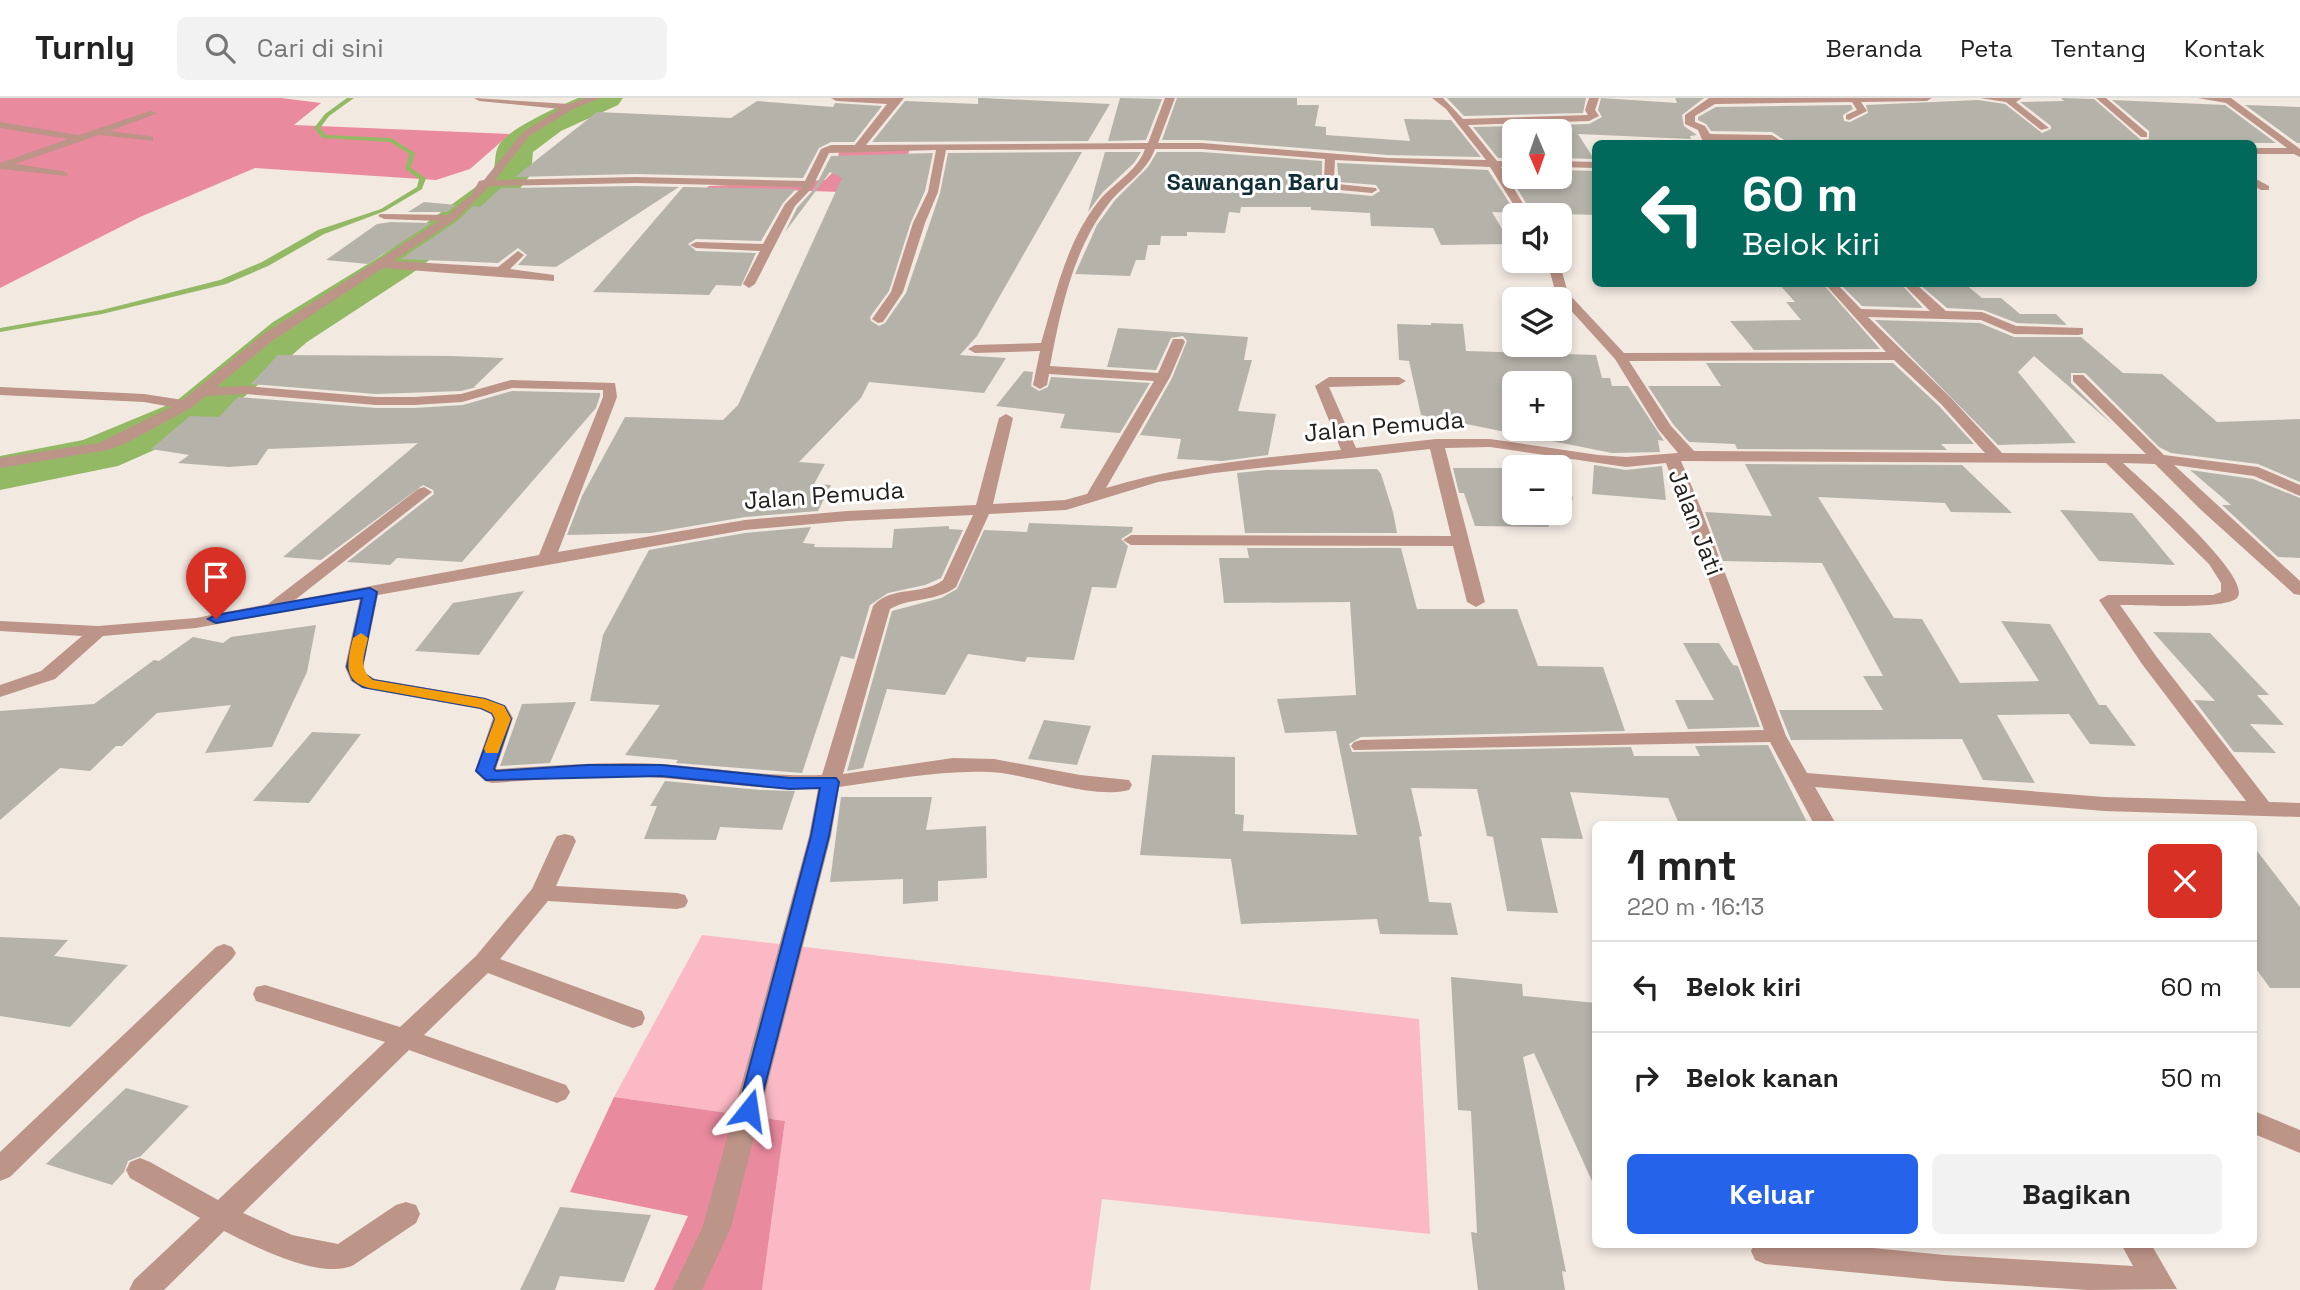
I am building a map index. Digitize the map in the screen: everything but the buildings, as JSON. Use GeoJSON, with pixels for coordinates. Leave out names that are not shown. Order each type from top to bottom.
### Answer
{"type":"FeatureCollection","features":[{"type":"Feature","properties":{"kind":"street"},"geometry":{"type":"LineString","coordinates":[[480,98],[570,107]]}},
{"type":"Feature","properties":{"kind":"street"},"geometry":{"type":"LineString","coordinates":[[0,463],[102,447],[119,441],[208,392],[267,338],[385,265],[451,218],[489,183],[526,134],[570,107],[596,98]]}},
{"type":"Feature","properties":{"kind":"street"},"geometry":{"type":"LineString","coordinates":[[836,98],[896,100]]}},
{"type":"Feature","properties":{"kind":"street"},"geometry":{"type":"LineString","coordinates":[[1040,385],[1047,348],[1074,250],[1103,203],[1146,161],[1170,98]]}},
{"type":"Feature","properties":{"kind":"street"},"geometry":{"type":"LineString","coordinates":[[1437,98],[1461,121],[1494,164],[1518,203]]}},
{"type":"Feature","properties":{"kind":"street"},"geometry":{"type":"LineString","coordinates":[[1461,121],[1589,118],[1594,116],[1590,110],[1594,98]]}},
{"type":"Feature","properties":{"kind":"street"},"geometry":{"type":"LineString","coordinates":[[1771,140],[1707,140],[1702,128],[1690,124],[1690,115],[1714,99],[1927,98]]}},
{"type":"Feature","properties":{"kind":"street"},"geometry":{"type":"LineString","coordinates":[[1984,98],[2014,99],[2013,104],[2044,128]]}},
{"type":"Feature","properties":{"kind":"street"},"geometry":{"type":"LineString","coordinates":[[2101,98],[2144,135]]}},
{"type":"Feature","properties":{"kind":"street"},"geometry":{"type":"LineString","coordinates":[[2203,98],[2226,99],[2274,132],[2297,153]]}},
{"type":"Feature","properties":{"kind":"street"},"geometry":{"type":"LineString","coordinates":[[1849,117],[1862,111],[1855,99]]}},
{"type":"Feature","properties":{"kind":"street"},"geometry":{"type":"LineString","coordinates":[[859,147],[896,100]]}},
{"type":"Feature","properties":{"kind":"street"},"geometry":{"type":"LineString","coordinates":[[1,166],[153,113]]}},
{"type":"Feature","properties":{"kind":"street"},"geometry":{"type":"LineString","coordinates":[[0,125],[80,138]]}},
{"type":"Feature","properties":{"kind":"street"},"geometry":{"type":"LineString","coordinates":[[98,132],[150,139]]}},
{"type":"Feature","properties":{"kind":"street"},"geometry":{"type":"LineString","coordinates":[[749,284],[765,248],[790,204],[809,184],[825,151],[831,148],[1239,147],[1416,162],[1502,164]]}},
{"type":"Feature","properties":{"kind":"street"},"geometry":{"type":"LineString","coordinates":[[878,320],[897,292],[919,223],[933,192],[941,148]]}},
{"type":"Feature","properties":{"kind":"street"},"geometry":{"type":"LineString","coordinates":[[2257,151],[2297,153]]}},
{"type":"Feature","properties":{"kind":"street"},"geometry":{"type":"LineString","coordinates":[[1331,156],[1329,178],[1333,187],[1372,190]]}},
{"type":"Feature","properties":{"kind":"street"},"geometry":{"type":"LineString","coordinates":[[1572,164],[1592,165]]}},
{"type":"Feature","properties":{"kind":"street"},"geometry":{"type":"LineString","coordinates":[[1,166],[63,174]]}},
{"type":"Feature","properties":{"kind":"street"},"geometry":{"type":"LineString","coordinates":[[489,183],[636,180],[809,184]]}},
{"type":"Feature","properties":{"kind":"street"},"geometry":{"type":"LineString","coordinates":[[2257,183],[2265,188]]}},
{"type":"Feature","properties":{"kind":"street"},"geometry":{"type":"LineString","coordinates":[[384,216],[451,218]]}},
{"type":"Feature","properties":{"kind":"street"},"geometry":{"type":"LineString","coordinates":[[696,244],[765,248]]}},
{"type":"Feature","properties":{"kind":"street"},"geometry":{"type":"LineString","coordinates":[[501,271],[518,255]]}},
{"type":"Feature","properties":{"kind":"street"},"geometry":{"type":"LineString","coordinates":[[385,265],[501,271],[551,278]]}},
{"type":"Feature","properties":{"kind":"street","name":"Jalan Jati"},"geometry":{"type":"LineString","coordinates":[[1556,273],[1562,294],[1620,357],[1681,458],[1692,506],[1776,736],[1823,821]]}},
{"type":"Feature","properties":{"kind":"street"},"geometry":{"type":"LineString","coordinates":[[1834,287],[1897,356],[1946,401],[1997,457]]}},
{"type":"Feature","properties":{"kind":"street"},"geometry":{"type":"LineString","coordinates":[[1912,287],[1941,314]]}},
{"type":"Feature","properties":{"kind":"street"},"geometry":{"type":"LineString","coordinates":[[1856,313],[1989,317],[2014,330],[2078,331]]}},
{"type":"Feature","properties":{"kind":"street"},"geometry":{"type":"LineString","coordinates":[[1092,498],[1163,377],[1178,342]]}},
{"type":"Feature","properties":{"kind":"street"},"geometry":{"type":"LineString","coordinates":[[975,349],[1047,348]]}},
{"type":"Feature","properties":{"kind":"street"},"geometry":{"type":"LineString","coordinates":[[1620,357],[1897,356]]}},
{"type":"Feature","properties":{"kind":"street"},"geometry":{"type":"LineString","coordinates":[[1043,370],[1163,377]]}},
{"type":"Feature","properties":{"kind":"street"},"geometry":{"type":"LineString","coordinates":[[2078,378],[2206,506],[2299,588]]}},
{"type":"Feature","properties":{"kind":"street"},"geometry":{"type":"LineString","coordinates":[[1350,453],[1322,386],[1329,381],[1399,381]]}},
{"type":"Feature","properties":{"kind":"street"},"geometry":{"type":"LineString","coordinates":[[208,392],[246,390],[376,401],[414,401],[462,398],[511,384],[610,386],[610,397],[546,560]]}},
{"type":"Feature","properties":{"kind":"street"},"geometry":{"type":"LineString","coordinates":[[0,391],[144,398],[186,405]]}},
{"type":"Feature","properties":{"kind":"street"},"geometry":{"type":"LineString","coordinates":[[687,1290],[717,1227],[816,849],[830,782],[882,606],[896,598],[940,591],[947,587],[983,510],[1006,418]]}},
{"type":"Feature","properties":{"kind":"street","name":"Jalan Pemuda"},"geometry":{"type":"LineString","coordinates":[[98,631],[196,623],[745,525],[820,518],[1066,505],[1156,478],[1213,468],[1350,453],[1436,444],[1490,443],[1552,450],[1598,460],[1644,462],[1681,458]]}},
{"type":"Feature","properties":{"kind":"street"},"geometry":{"type":"LineString","coordinates":[[1436,444],[1476,602]]}},
{"type":"Feature","properties":{"kind":"street"},"geometry":{"type":"LineString","coordinates":[[2108,457],[2207,552],[2230,583],[2230,595],[2216,600],[2108,600],[2149,660],[2264,810]]}},
{"type":"Feature","properties":{"kind":"street"},"geometry":{"type":"LineString","coordinates":[[1681,458],[2160,459],[2258,472],[2300,491]]}},
{"type":"Feature","properties":{"kind":"street"},"geometry":{"type":"LineString","coordinates":[[272,609],[425,492]]}},
{"type":"Feature","properties":{"kind":"street"},"geometry":{"type":"LineString","coordinates":[[1131,540],[1461,541]]}},
{"type":"Feature","properties":{"kind":"street"},"geometry":{"type":"LineString","coordinates":[[370,592],[355,667],[358,677],[369,684],[485,704],[499,710],[503,719],[485,771],[492,776],[588,770],[661,771],[790,783],[830,782],[953,765],[993,766],[1080,782],[1122,785]]}},
{"type":"Feature","properties":{"kind":"street"},"geometry":{"type":"LineString","coordinates":[[0,626],[98,631]]}},
{"type":"Feature","properties":{"kind":"street"},"geometry":{"type":"LineString","coordinates":[[0,691],[48,675],[98,631]]}},
{"type":"Feature","properties":{"kind":"street"},"geometry":{"type":"LineString","coordinates":[[1361,746],[1776,736]]}},
{"type":"Feature","properties":{"kind":"street"},"geometry":{"type":"LineString","coordinates":[[1801,779],[2090,803],[2300,810]]}},
{"type":"Feature","properties":{"kind":"street"},"geometry":{"type":"LineString","coordinates":[[146,1288],[484,962],[542,893],[565,841]]}},
{"type":"Feature","properties":{"kind":"street"},"geometry":{"type":"LineString","coordinates":[[542,893],[677,901]]}},
{"type":"Feature","properties":{"kind":"street"},"geometry":{"type":"LineString","coordinates":[[0,1169],[224,953]]}},
{"type":"Feature","properties":{"kind":"street"},"geometry":{"type":"LineString","coordinates":[[484,962],[633,1018]]}},
{"type":"Feature","properties":{"kind":"street"},"geometry":{"type":"LineString","coordinates":[[265,994],[404,1038],[557,1092]]}},
{"type":"Feature","properties":{"kind":"street"},"geometry":{"type":"LineString","coordinates":[[2257,1123],[2300,1142]]}},
{"type":"Feature","properties":{"kind":"street"},"geometry":{"type":"LineString","coordinates":[[140,1170],[288,1247],[342,1257],[406,1214]]}},
{"type":"Feature","properties":{"kind":"street"},"geometry":{"type":"LineString","coordinates":[[2137,1248],[2160,1286]]}},
{"type":"Feature","properties":{"kind":"street"},"geometry":{"type":"LineString","coordinates":[[1765,1251],[2160,1286]]}},
{"type":"Feature","properties":{"kind":"shaded area"},"geometry":{"type":"Polygon","coordinates":[[[0,98],[281,98],[321,103],[294,125],[510,134],[470,169],[436,180],[255,168],[140,217],[0,288],[0,98]]]}},
{"type":"Feature","properties":{"kind":"shaded area"},"geometry":{"type":"Polygon","coordinates":[[[910,149],[900,176],[840,192],[758,189],[682,206],[709,186],[825,180],[836,169],[839,152],[910,149]]]}},
{"type":"Feature","properties":{"kind":"shaded area"},"geometry":{"type":"Polygon","coordinates":[[[702,935],[1419,1019],[1430,1234],[1102,1199],[1090,1290],[762,1290],[785,1121],[614,1097],[702,935]]]}},
{"type":"Feature","properties":{"kind":"shaded area"},"geometry":{"type":"Polygon","coordinates":[[[614,1097],[785,1121],[762,1290],[654,1290],[688,1216],[570,1192],[614,1097]]]}},
{"type":"Feature","properties":{"kind":"waterway"},"geometry":{"type":"LineString","coordinates":[[0,330],[102,312],[223,282],[265,264],[321,232],[383,210],[420,188],[423,178],[408,169],[412,153],[391,140],[324,137],[317,128],[327,115],[351,98]]}},
{"type":"Feature","properties":{"kind":"waterway"},"geometry":{"type":"LineString","coordinates":[[0,473],[98,454],[194,413],[290,332],[396,265],[502,186],[513,169],[515,148],[549,124],[606,98]]}},
{"type":"Feature","properties":{"kind":"slow traffic"},"geometry":{"type":"LineString","coordinates":[[361,638],[355,667],[358,677],[369,684],[485,704],[499,710],[503,719],[492,749]]}},
{"type":"Feature","properties":{"kind":"district","name":"Sawangan Baru"},"geometry":{"type":"Point","coordinates":[1253,182]}},
{"type":"Feature","properties":{"kind":"route"},"geometry":{"type":"LineString","coordinates":[[216,619],[370,592],[355,667],[358,677],[369,684],[485,704],[499,710],[503,719],[485,771],[492,776],[588,770],[661,771],[790,783],[830,782],[820,836],[749,1110]]}}]}
